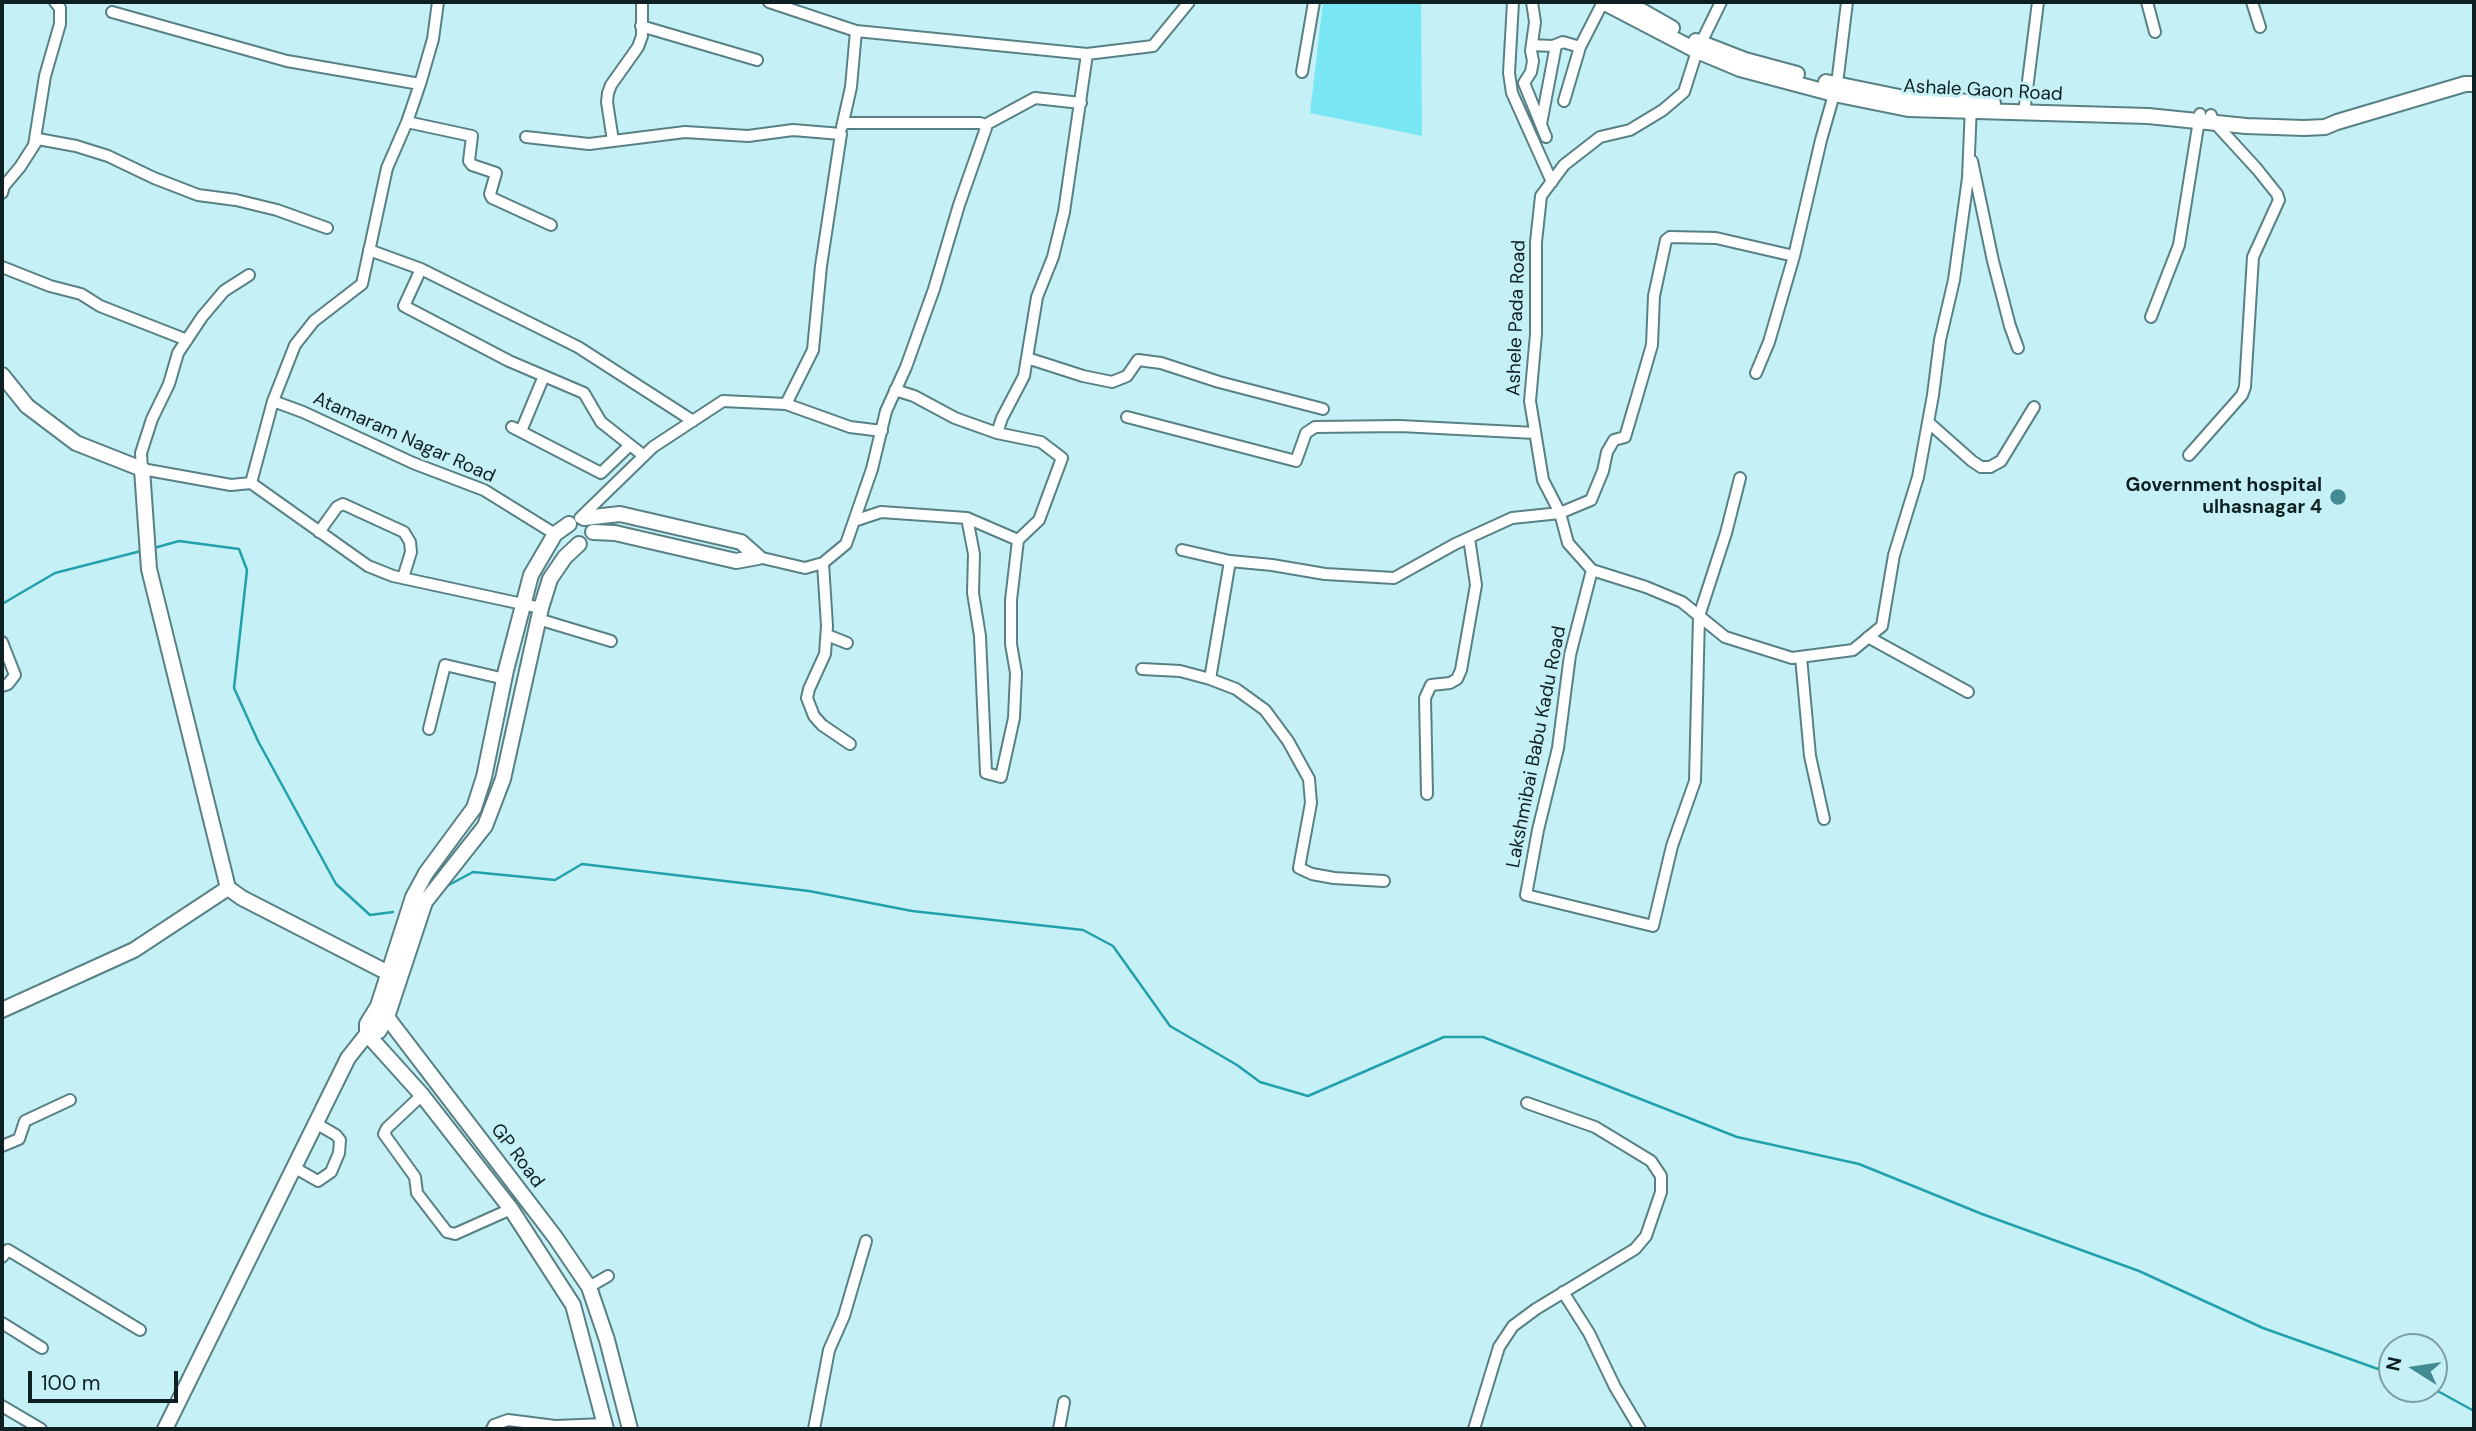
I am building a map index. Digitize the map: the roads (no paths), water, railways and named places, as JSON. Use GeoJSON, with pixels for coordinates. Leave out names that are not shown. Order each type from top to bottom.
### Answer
{"type":"FeatureCollection","features":[{"type":"Feature","properties":{"kind":"street"},"geometry":{"type":"LineString","coordinates":[[34,145],[45,76],[60,24],[60,8],[55,2]]}},
{"type":"Feature","properties":{"kind":"street"},"geometry":{"type":"LineString","coordinates":[[251,483],[273,401],[295,345],[314,321],[362,284],[387,168],[420,84],[433,38],[438,2]]}},
{"type":"Feature","properties":{"kind":"street"},"geometry":{"type":"LineString","coordinates":[[613,141],[608,93],[638,47],[642,36],[642,2]]}},
{"type":"Feature","properties":{"kind":"street"},"geometry":{"type":"LineString","coordinates":[[769,2],[856,31],[1087,54],[1153,46],[1189,2]]}},
{"type":"Feature","properties":{"kind":"street"},"geometry":{"type":"LineString","coordinates":[[1302,72],[1314,2]]}},
{"type":"Feature","properties":{"kind":"street"},"geometry":{"type":"LineString","coordinates":[[1513,2],[1509,73],[1512,93],[1552,182],[1564,166],[1600,137],[1630,130],[1663,110],[1684,92],[1699,47],[1721,2]]}},
{"type":"Feature","properties":{"kind":"street"},"geometry":{"type":"LineString","coordinates":[[1532,2],[1535,22],[1531,72],[1524,83],[1546,137]]}},
{"type":"Feature","properties":{"kind":"street"},"geometry":{"type":"LineString","coordinates":[[1564,101],[1580,47],[1603,2]]}},
{"type":"Feature","properties":{"kind":"street","name":"Ashale Gaon Road"},"geometry":{"type":"LineString","coordinates":[[1603,2],[1740,68],[1909,104],[2206,118],[2246,126],[2304,128],[2325,127],[2465,84],[2474,84]]}},
{"type":"Feature","properties":{"kind":"street","name":"Ashale Gaon Road"},"geometry":{"type":"LineString","coordinates":[[1626,2],[1699,47]]}},
{"type":"Feature","properties":{"kind":"street"},"geometry":{"type":"LineString","coordinates":[[1756,373],[1769,342],[1794,256],[1821,140],[1836,89],[1847,2]]}},
{"type":"Feature","properties":{"kind":"street"},"geometry":{"type":"LineString","coordinates":[[2024,109],[2038,2]]}},
{"type":"Feature","properties":{"kind":"street"},"geometry":{"type":"LineString","coordinates":[[2147,2],[2155,32]]}},
{"type":"Feature","properties":{"kind":"street"},"geometry":{"type":"LineString","coordinates":[[2252,2],[2260,27]]}},
{"type":"Feature","properties":{"kind":"street"},"geometry":{"type":"LineString","coordinates":[[112,12],[287,61],[420,84]]}},
{"type":"Feature","properties":{"kind":"street"},"geometry":{"type":"LineString","coordinates":[[640,26],[757,60]]}},
{"type":"Feature","properties":{"kind":"street"},"geometry":{"type":"LineString","coordinates":[[786,404],[813,350],[821,266],[851,87],[856,31]]}},
{"type":"Feature","properties":{"kind":"street"},"geometry":{"type":"LineString","coordinates":[[1532,45],[1563,43],[1580,47]]}},
{"type":"Feature","properties":{"kind":"street"},"geometry":{"type":"LineString","coordinates":[[1541,124],[1556,45]]}},
{"type":"Feature","properties":{"kind":"street"},"geometry":{"type":"LineString","coordinates":[[997,433],[1024,376],[1037,297],[1054,257],[1064,212],[1087,54]]}},
{"type":"Feature","properties":{"kind":"street"},"geometry":{"type":"LineString","coordinates":[[526,137],[589,144],[685,132],[748,136],[793,130],[985,125],[1035,99],[1081,103]]}},
{"type":"Feature","properties":{"kind":"street"},"geometry":{"type":"LineString","coordinates":[[1591,570],[1646,587],[1682,602],[1725,637],[1792,658],[1853,650],[1882,626],[1894,555],[1918,477],[1940,340],[1954,280],[1968,178],[1970,107]]}},
{"type":"Feature","properties":{"kind":"street"},"geometry":{"type":"LineString","coordinates":[[2151,317],[2179,245],[2206,118]]}},
{"type":"Feature","properties":{"kind":"street"},"geometry":{"type":"LineString","coordinates":[[2189,455],[2242,395],[2245,387],[2253,257],[2279,200],[2257,169],[2206,118]]}},
{"type":"Feature","properties":{"kind":"street"},"geometry":{"type":"LineString","coordinates":[[407,122],[472,136],[469,161],[472,165],[496,173],[490,194],[492,198],[551,225]]}},
{"type":"Feature","properties":{"kind":"street"},"geometry":{"type":"LineString","coordinates":[[593,532],[615,533],[736,561],[758,557],[805,568],[822,564],[846,544],[886,411],[906,367],[939,276],[985,125]]}},
{"type":"Feature","properties":{"kind":"street"},"geometry":{"type":"LineString","coordinates":[[2,193],[4,186],[38,139],[76,146],[108,156],[198,195],[236,200],[277,210],[327,228]]}},
{"type":"Feature","properties":{"kind":"street"},"geometry":{"type":"LineString","coordinates":[[1969,145],[1993,261],[2018,348]]}},
{"type":"Feature","properties":{"kind":"street","name":"Ashele Pada Road"},"geometry":{"type":"LineString","coordinates":[[1552,182],[1541,196],[1536,242],[1535,334],[1530,401],[1543,480],[1560,513],[1568,543],[1591,570]]}},
{"type":"Feature","properties":{"kind":"street"},"geometry":{"type":"LineString","coordinates":[[1182,550],[1230,561],[1325,574],[1394,578],[1512,517],[1560,513],[1591,500],[1603,471],[1607,452],[1614,440],[1626,437],[1652,345],[1654,296],[1666,240],[1671,237],[1716,238],[1794,256]]}},
{"type":"Feature","properties":{"kind":"street"},"geometry":{"type":"LineString","coordinates":[[369,250],[421,269],[578,347],[693,421]]}},
{"type":"Feature","properties":{"kind":"street"},"geometry":{"type":"LineString","coordinates":[[2,267],[50,286],[81,294],[100,306],[187,340]]}},
{"type":"Feature","properties":{"kind":"street"},"geometry":{"type":"LineString","coordinates":[[421,269],[404,306],[509,361],[584,393],[601,422],[644,456]]}},
{"type":"Feature","properties":{"kind":"street"},"geometry":{"type":"LineString","coordinates":[[249,275],[224,290],[178,353],[169,384],[152,419],[141,453],[149,569],[228,888],[242,898],[394,976]]}},
{"type":"Feature","properties":{"kind":"street"},"geometry":{"type":"LineString","coordinates":[[1027,358],[1074,374],[1112,382],[1127,376],[1139,360],[1161,363],[1219,382],[1323,409]]}},
{"type":"Feature","properties":{"kind":"street"},"geometry":{"type":"LineString","coordinates":[[2,374],[27,406],[76,443],[142,469],[231,485],[251,483],[368,566],[403,578],[523,604],[539,614],[611,641]]}},
{"type":"Feature","properties":{"kind":"street"},"geometry":{"type":"LineString","coordinates":[[544,376],[517,429],[601,473],[629,446]]}},
{"type":"Feature","properties":{"kind":"street"},"geometry":{"type":"LineString","coordinates":[[895,390],[914,396],[955,418],[997,433],[1041,442],[1062,458],[1039,520],[1018,541],[1011,600],[1011,644],[1016,673],[1014,718],[1001,777],[986,773],[980,636],[973,593],[974,554],[967,518]]}},
{"type":"Feature","properties":{"kind":"street","name":"Atamaram Nagar Road"},"geometry":{"type":"LineString","coordinates":[[273,401],[413,463],[485,490],[555,534]]}},
{"type":"Feature","properties":{"kind":"street"},"geometry":{"type":"LineString","coordinates":[[394,976],[413,897],[426,873],[474,808],[484,777],[531,575],[555,534],[578,520],[653,447],[723,401],[786,404],[850,428],[882,431]]}},
{"type":"Feature","properties":{"kind":"street"},"geometry":{"type":"LineString","coordinates":[[1928,422],[1972,461],[1981,467],[1990,467],[2001,461],[2034,407]]}},
{"type":"Feature","properties":{"kind":"street"},"geometry":{"type":"LineString","coordinates":[[1127,417],[1296,461],[1306,433],[1315,427],[1399,426],[1535,433]]}},
{"type":"Feature","properties":{"kind":"street"},"geometry":{"type":"LineString","coordinates":[[1699,616],[1741,478]]}},
{"type":"Feature","properties":{"kind":"street"},"geometry":{"type":"LineString","coordinates":[[319,532],[337,507],[343,504],[404,532],[410,542],[411,552],[403,578]]}},
{"type":"Feature","properties":{"kind":"street"},"geometry":{"type":"LineString","coordinates":[[854,521],[881,512],[967,518],[1018,541]]}},
{"type":"Feature","properties":{"kind":"street"},"geometry":{"type":"LineString","coordinates":[[578,520],[620,514],[741,542],[758,557]]}},
{"type":"Feature","properties":{"kind":"street"},"geometry":{"type":"LineString","coordinates":[[165,1429],[348,1058],[367,1034],[367,1024],[382,1011],[425,902],[485,826],[491,813],[503,779],[539,614],[550,579],[565,556],[579,544],[590,540],[593,532],[591,523],[578,520]]}},
{"type":"Feature","properties":{"kind":"street"},"geometry":{"type":"LineString","coordinates":[[578,520],[568,537],[579,544]]}},
{"type":"Feature","properties":{"kind":"street"},"geometry":{"type":"LineString","coordinates":[[1427,793],[1425,698],[1431,685],[1450,683],[1457,679],[1461,670],[1476,585],[1469,538]]}},
{"type":"Feature","properties":{"kind":"street"},"geometry":{"type":"LineString","coordinates":[[1210,679],[1230,561]]}},
{"type":"Feature","properties":{"kind":"street"},"geometry":{"type":"LineString","coordinates":[[822,564],[827,635],[825,654],[807,698],[814,716],[822,725],[850,744]]}},
{"type":"Feature","properties":{"kind":"street","name":"Lakshmibai Babu Kadu Road"},"geometry":{"type":"LineString","coordinates":[[1591,570],[1570,655],[1558,748],[1538,830],[1526,895],[1653,926],[1672,846],[1695,781],[1699,616]]}},
{"type":"Feature","properties":{"kind":"street"},"geometry":{"type":"LineString","coordinates":[[827,635],[848,643]]}},
{"type":"Feature","properties":{"kind":"street"},"geometry":{"type":"LineString","coordinates":[[1868,637],[1968,692]]}},
{"type":"Feature","properties":{"kind":"street"},"geometry":{"type":"LineString","coordinates":[[2,642],[15,675],[8,684],[2,686]]}},
{"type":"Feature","properties":{"kind":"street"},"geometry":{"type":"LineString","coordinates":[[1801,657],[1810,756],[1824,819]]}},
{"type":"Feature","properties":{"kind":"street"},"geometry":{"type":"LineString","coordinates":[[429,729],[445,665],[506,674],[526,674]]}},
{"type":"Feature","properties":{"kind":"street"},"geometry":{"type":"LineString","coordinates":[[1142,669],[1180,671],[1210,679],[1236,689],[1265,710],[1288,741],[1309,779],[1311,803],[1299,868],[1312,874],[1334,878],[1384,881]]}},
{"type":"Feature","properties":{"kind":"street"},"geometry":{"type":"LineString","coordinates":[[474,808],[491,813]]}},
{"type":"Feature","properties":{"kind":"street"},"geometry":{"type":"LineString","coordinates":[[2,1010],[134,950],[228,888]]}},
{"type":"Feature","properties":{"kind":"street","name":"GP Road"},"geometry":{"type":"LineString","coordinates":[[382,1011],[555,1237],[589,1287],[607,1340],[630,1429]]}},
{"type":"Feature","properties":{"kind":"street","name":"GP Road"},"geometry":{"type":"LineString","coordinates":[[367,1034],[422,1095],[511,1209],[573,1305],[606,1427]]}},
{"type":"Feature","properties":{"kind":"street"},"geometry":{"type":"LineString","coordinates":[[422,1095],[387,1128],[384,1135],[415,1177],[417,1193],[447,1232],[455,1234],[511,1209]]}},
{"type":"Feature","properties":{"kind":"street"},"geometry":{"type":"LineString","coordinates":[[2,1146],[19,1139],[25,1121],[70,1100]]}},
{"type":"Feature","properties":{"kind":"street"},"geometry":{"type":"LineString","coordinates":[[1474,1429],[1499,1347],[1513,1326],[1635,1249],[1646,1236],[1661,1192],[1661,1176],[1651,1161],[1595,1127],[1527,1103]]}},
{"type":"Feature","properties":{"kind":"street"},"geometry":{"type":"LineString","coordinates":[[295,1168],[318,1181],[331,1172],[339,1153],[340,1140],[317,1125]]}},
{"type":"Feature","properties":{"kind":"street"},"geometry":{"type":"LineString","coordinates":[[814,1429],[829,1350],[844,1316],[866,1241]]}},
{"type":"Feature","properties":{"kind":"street"},"geometry":{"type":"LineString","coordinates":[[2,1258],[8,1250],[140,1330]]}},
{"type":"Feature","properties":{"kind":"street"},"geometry":{"type":"LineString","coordinates":[[589,1287],[608,1276]]}},
{"type":"Feature","properties":{"kind":"street"},"geometry":{"type":"LineString","coordinates":[[1563,1292],[1589,1333],[1615,1387],[1640,1429]]}},
{"type":"Feature","properties":{"kind":"street"},"geometry":{"type":"LineString","coordinates":[[2,1323],[42,1348]]}},
{"type":"Feature","properties":{"kind":"street"},"geometry":{"type":"LineString","coordinates":[[586,1348],[607,1340]]}},
{"type":"Feature","properties":{"kind":"street"},"geometry":{"type":"LineString","coordinates":[[1059,1429],[1064,1402]]}},
{"type":"Feature","properties":{"kind":"street"},"geometry":{"type":"LineString","coordinates":[[602,1409],[624,1404]]}},
{"type":"Feature","properties":{"kind":"street"},"geometry":{"type":"LineString","coordinates":[[2,1406],[41,1429]]}},
{"type":"Feature","properties":{"kind":"street"},"geometry":{"type":"LineString","coordinates":[[492,1429],[494,1425],[508,1420],[555,1426],[606,1427]]}},
{"type":"Feature","properties":{"kind":"waterway"},"geometry":{"type":"LineString","coordinates":[[154,548],[179,541],[239,549],[247,570],[234,688],[258,741],[336,884],[370,915],[393,912]]}},
{"type":"Feature","properties":{"kind":"waterway"},"geometry":{"type":"LineString","coordinates":[[2,604],[55,573],[141,551]]}},
{"type":"Feature","properties":{"kind":"waterway"},"geometry":{"type":"LineString","coordinates":[[447,886],[473,872],[555,880],[582,864],[809,891],[912,911],[1083,930],[1113,946],[1170,1026],[1237,1065],[1260,1082],[1308,1096],[1444,1037],[1483,1037],[1737,1137],[1859,1164],[1982,1214],[2139,1271],[2263,1328],[2378,1369]]}},
{"type":"Feature","properties":{"kind":"waterway"},"geometry":{"type":"LineString","coordinates":[[2448,1397],[2474,1411]]}},
{"type":"Feature","properties":{"kind":"place","name":"Government hospital ulhasnagar 4"},"geometry":{"type":"Point","coordinates":[2338,497]}}]}
